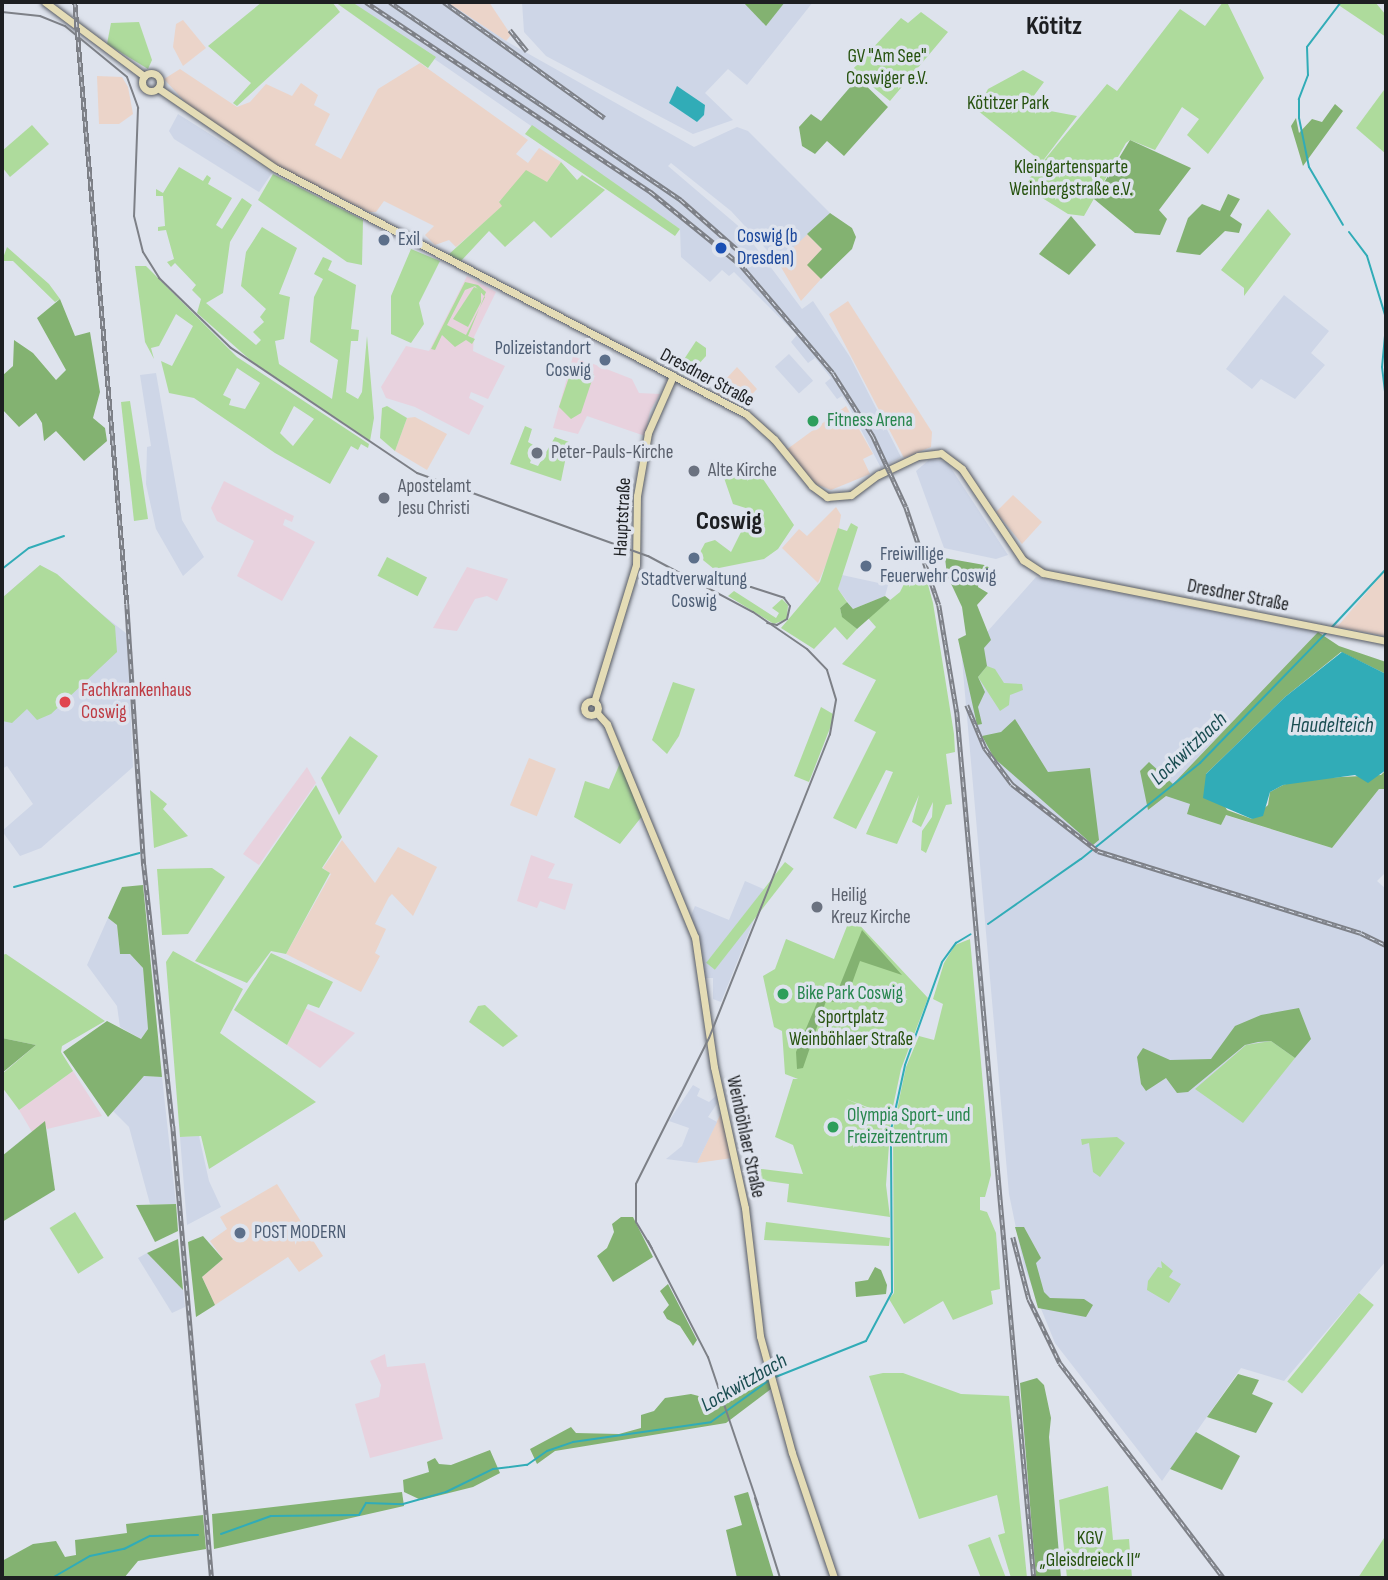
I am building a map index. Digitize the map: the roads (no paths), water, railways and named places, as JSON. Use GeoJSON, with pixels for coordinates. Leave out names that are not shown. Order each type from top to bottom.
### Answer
{"type":"FeatureCollection","features":[{"type":"Feature","properties":{"kind":"main road"},"geometry":{"type":"LineString","coordinates":[[45,2],[144,76],[157,75],[159,88],[146,89],[144,76]]}},
{"type":"Feature","properties":{"kind":"main road","name":"Dresdner Straße"},"geometry":{"type":"LineString","coordinates":[[159,88],[275,168],[673,376],[758,424],[812,486],[827,497],[851,495],[878,475],[918,456],[941,453],[962,469],[1023,561],[1043,573],[1386,641]]}},
{"type":"Feature","properties":{"kind":"main road","name":"Hauptstraße"},"geometry":{"type":"LineString","coordinates":[[594,702],[636,565],[637,505],[648,433],[673,376]]}},
{"type":"Feature","properties":{"kind":"main road"},"geometry":{"type":"LineString","coordinates":[[594,702],[597,713],[584,711],[586,703],[594,702]]}},
{"type":"Feature","properties":{"kind":"main road","name":"Weinböhlaer Straße"},"geometry":{"type":"LineString","coordinates":[[597,713],[607,724],[695,937],[714,1067],[745,1208],[761,1336],[834,1578]]}},
{"type":"Feature","properties":{"kind":"water"},"geometry":{"type":"Polygon","coordinates":[[[677,86],[705,105],[704,115],[697,122],[669,103],[677,86]]]}},
{"type":"Feature","properties":{"kind":"water","name":"Haudelteich"},"geometry":{"type":"Polygon","coordinates":[[[1342,652],[1386,674],[1386,770],[1368,783],[1355,775],[1283,785],[1270,792],[1263,816],[1252,819],[1203,798],[1206,774],[1285,697],[1342,652]]]}},
{"type":"Feature","properties":{"kind":"waterway"},"geometry":{"type":"LineString","coordinates":[[1341,2],[1307,47],[1308,75],[1299,99],[1299,118],[1309,167],[1343,225]]}},
{"type":"Feature","properties":{"kind":"waterway"},"geometry":{"type":"LineString","coordinates":[[1349,232],[1367,256],[1386,318]]}},
{"type":"Feature","properties":{"kind":"waterway"},"geometry":{"type":"LineString","coordinates":[[1386,325],[1382,367],[1386,398]]}},
{"type":"Feature","properties":{"kind":"waterway"},"geometry":{"type":"LineString","coordinates":[[2,569],[29,548],[64,536]]}},
{"type":"Feature","properties":{"kind":"waterway","name":"Lockwitzbach"},"geometry":{"type":"LineString","coordinates":[[1332,627],[1386,569]]}},
{"type":"Feature","properties":{"kind":"waterway","name":"Lockwitzbach"},"geometry":{"type":"LineString","coordinates":[[988,924],[1081,859],[1200,763],[1328,631]]}},
{"type":"Feature","properties":{"kind":"waterway"},"geometry":{"type":"LineString","coordinates":[[14,887],[139,853]]}},
{"type":"Feature","properties":{"kind":"waterway","name":"Lockwitzbach"},"geometry":{"type":"LineString","coordinates":[[773,1378],[866,1341],[892,1292],[891,1130],[905,1065],[942,962],[956,943],[971,934]]}},
{"type":"Feature","properties":{"kind":"waterway","name":"Lockwitzbach"},"geometry":{"type":"LineString","coordinates":[[221,1534],[271,1516],[359,1515],[366,1503],[403,1504],[446,1492],[493,1469],[527,1465],[547,1451],[573,1442],[711,1422],[768,1381]]}},
{"type":"Feature","properties":{"kind":"waterway","name":"Lockwitzbach"},"geometry":{"type":"LineString","coordinates":[[52,1578],[90,1556],[124,1549],[150,1536],[198,1535]]}},
{"type":"Feature","properties":{"kind":"tram line"},"geometry":{"type":"LineString","coordinates":[[2,12],[40,16],[65,26],[127,77],[138,108],[134,216],[143,252],[159,278],[231,348],[417,473],[648,556],[753,612],[807,649],[827,670],[836,700],[830,734],[709,1038],[636,1184],[636,1222],[652,1249]]}},
{"type":"Feature","properties":{"kind":"tram line"},"geometry":{"type":"LineString","coordinates":[[714,587],[751,587],[784,598],[790,606],[787,619],[777,625],[767,623]]}},
{"type":"Feature","properties":{"kind":"tram line"},"geometry":{"type":"LineString","coordinates":[[648,1241],[708,1357],[758,1505]]}},
{"type":"Feature","properties":{"kind":"tram line"},"geometry":{"type":"LineString","coordinates":[[755,1498],[780,1578]]}},
{"type":"Feature","properties":{"kind":"railway"},"geometry":{"type":"LineString","coordinates":[[75,2],[127,604],[144,865],[173,1126],[212,1578]]}},
{"type":"Feature","properties":{"kind":"railway"},"geometry":{"type":"LineString","coordinates":[[366,2],[651,192],[740,264],[833,373],[873,436],[906,507],[939,605],[957,712],[1034,1578]]}},
{"type":"Feature","properties":{"kind":"railway"},"geometry":{"type":"LineString","coordinates":[[390,2],[681,200],[755,265]]}},
{"type":"Feature","properties":{"kind":"railway"},"geometry":{"type":"LineString","coordinates":[[444,2],[605,118]]}},
{"type":"Feature","properties":{"kind":"railway"},"geometry":{"type":"LineString","coordinates":[[510,30],[527,51]]}},
{"type":"Feature","properties":{"kind":"railway"},"geometry":{"type":"LineString","coordinates":[[967,705],[985,748],[1012,784],[1098,851],[1361,933],[1386,945]]}},
{"type":"Feature","properties":{"kind":"railway"},"geometry":{"type":"LineString","coordinates":[[1013,1237],[1029,1299],[1060,1363],[1224,1578]]}},
{"type":"Feature","properties":{"kind":"place","name":"Exil"},"geometry":{"type":"Point","coordinates":[384,240]}},
{"type":"Feature","properties":{"kind":"place","name":"Coswig (b Dresden)"},"geometry":{"type":"Point","coordinates":[721,248]}},
{"type":"Feature","properties":{"kind":"place","name":"Polizeistandort Coswig"},"geometry":{"type":"Point","coordinates":[605,360]}},
{"type":"Feature","properties":{"kind":"place","name":"Fitness Arena"},"geometry":{"type":"Point","coordinates":[813,421]}},
{"type":"Feature","properties":{"kind":"place","name":"Peter-Pauls-Kirche"},"geometry":{"type":"Point","coordinates":[537,453]}},
{"type":"Feature","properties":{"kind":"place","name":"Alte Kirche"},"geometry":{"type":"Point","coordinates":[694,471]}},
{"type":"Feature","properties":{"kind":"place","name":"Apostelamt Jesu Christi"},"geometry":{"type":"Point","coordinates":[384,498]}},
{"type":"Feature","properties":{"kind":"place","name":"Stadtverwaltung Coswig"},"geometry":{"type":"Point","coordinates":[694,558]}},
{"type":"Feature","properties":{"kind":"place","name":"Freiwillige Feuerwehr Coswig"},"geometry":{"type":"Point","coordinates":[866,566]}},
{"type":"Feature","properties":{"kind":"place","name":"Fachkrankenhaus Coswig"},"geometry":{"type":"Point","coordinates":[65,702]}},
{"type":"Feature","properties":{"kind":"place","name":"Heilig Kreuz Kirche"},"geometry":{"type":"Point","coordinates":[817,907]}},
{"type":"Feature","properties":{"kind":"place","name":"Bike Park Coswig"},"geometry":{"type":"Point","coordinates":[783,994]}},
{"type":"Feature","properties":{"kind":"place","name":"Olympia Sport- und Freizeitzentrum"},"geometry":{"type":"Point","coordinates":[833,1127]}},
{"type":"Feature","properties":{"kind":"place","name":"POST MODERN"},"geometry":{"type":"Point","coordinates":[240,1233]}},
{"type":"Feature","properties":{"kind":"district","name":"Kötitz"},"geometry":{"type":"Point","coordinates":[1054,27]}},
{"type":"Feature","properties":{"kind":"district","name":"Coswig"},"geometry":{"type":"Point","coordinates":[729,522]}},
{"type":"Feature","properties":{"kind":"park label","name":"GV \"Am See\" Coswiger e.V."},"geometry":{"type":"Point","coordinates":[887,68]}},
{"type":"Feature","properties":{"kind":"park label","name":"Kötitzer Park"},"geometry":{"type":"Point","coordinates":[1008,104]}},
{"type":"Feature","properties":{"kind":"park label","name":"Kleingartensparte Weinbergstraße e.V."},"geometry":{"type":"Point","coordinates":[1071,179]}},
{"type":"Feature","properties":{"kind":"park label","name":"Sportplatz Weinböhlaer Straße"},"geometry":{"type":"Point","coordinates":[851,1029]}},
{"type":"Feature","properties":{"kind":"park label","name":"KGV „Gleisdreieck II“"},"geometry":{"type":"Point","coordinates":[1090,1550]}}]}
